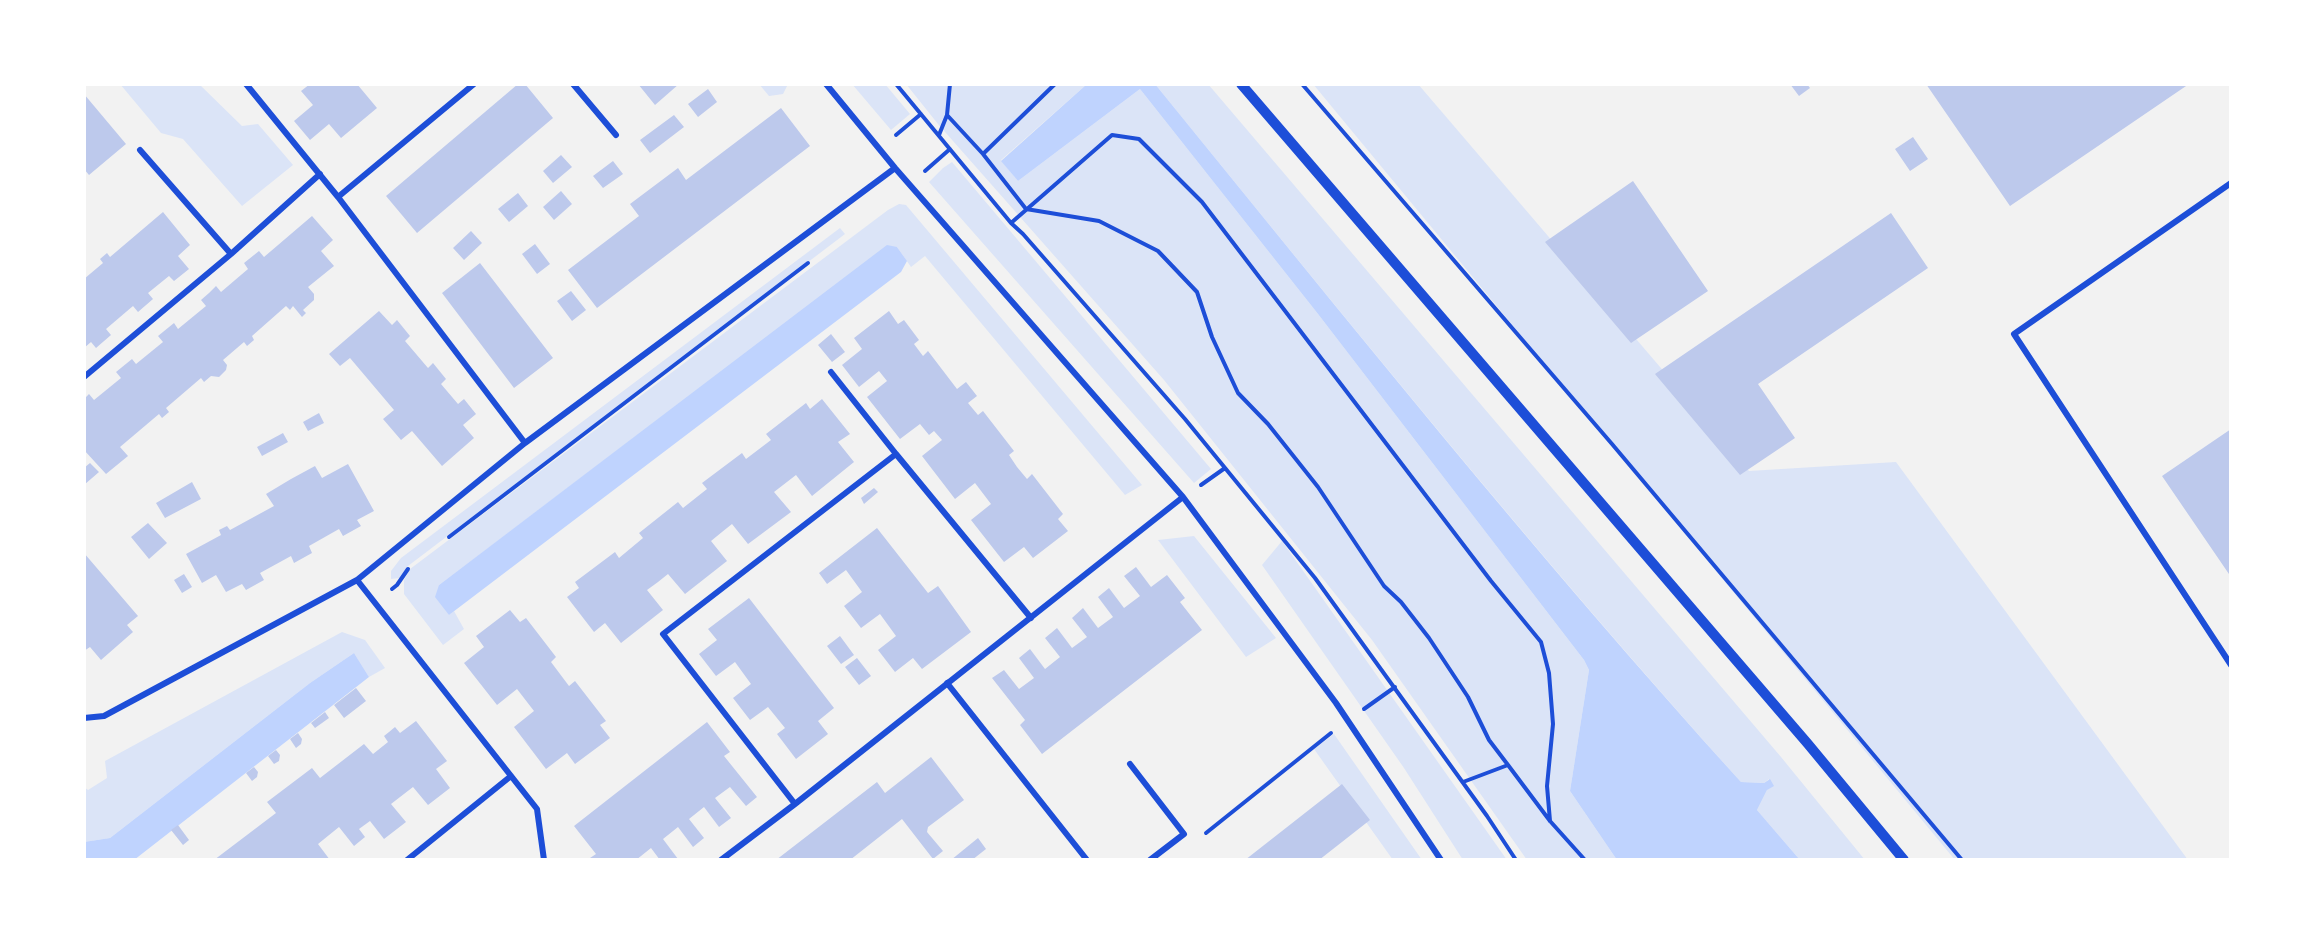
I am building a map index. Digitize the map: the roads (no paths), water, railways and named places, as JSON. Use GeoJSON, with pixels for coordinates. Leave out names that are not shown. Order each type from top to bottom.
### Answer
{"type":"FeatureCollection","features":[{"type":"Feature","properties":{"kind":"street"},"geometry":{"type":"LineString","coordinates":[[246,84],[338,197],[525,443]]}},
{"type":"Feature","properties":{"kind":"street"},"geometry":{"type":"LineString","coordinates":[[338,197],[474,84]]}},
{"type":"Feature","properties":{"kind":"street"},"geometry":{"type":"LineString","coordinates":[[573,84],[616,135]]}},
{"type":"Feature","properties":{"kind":"street"},"geometry":{"type":"LineString","coordinates":[[826,84],[895,168],[1183,497],[1348,720],[1441,860]]}},
{"type":"Feature","properties":{"kind":"street"},"geometry":{"type":"LineString","coordinates":[[1242,84],[1808,744],[1904,860]]}},
{"type":"Feature","properties":{"kind":"street"},"geometry":{"type":"LineString","coordinates":[[140,150],[231,254]]}},
{"type":"Feature","properties":{"kind":"street"},"geometry":{"type":"LineString","coordinates":[[84,718],[104,716],[357,580],[525,443],[895,168]]}},
{"type":"Feature","properties":{"kind":"street"},"geometry":{"type":"LineString","coordinates":[[84,377],[231,254],[320,174]]}},
{"type":"Feature","properties":{"kind":"street"},"geometry":{"type":"LineString","coordinates":[[2231,183],[2014,334],[2231,665]]}},
{"type":"Feature","properties":{"kind":"street"},"geometry":{"type":"LineString","coordinates":[[831,372],[1031,618]]}},
{"type":"Feature","properties":{"kind":"street"},"geometry":{"type":"LineString","coordinates":[[795,804],[663,634],[896,454]]}},
{"type":"Feature","properties":{"kind":"street"},"geometry":{"type":"LineString","coordinates":[[721,860],[1183,497]]}},
{"type":"Feature","properties":{"kind":"street"},"geometry":{"type":"LineString","coordinates":[[357,580],[537,809],[544,860]]}},
{"type":"Feature","properties":{"kind":"street"},"geometry":{"type":"LineString","coordinates":[[947,683],[1087,860]]}},
{"type":"Feature","properties":{"kind":"street"},"geometry":{"type":"LineString","coordinates":[[1130,764],[1184,834],[1150,860]]}},
{"type":"Feature","properties":{"kind":"street"},"geometry":{"type":"LineString","coordinates":[[407,860],[511,776]]}},
{"type":"Feature","properties":{"kind":"water"},"geometry":{"type":"Polygon","coordinates":[[[1087,84],[1155,84],[1444,437],[1665,697],[1741,782],[1764,783],[1770,779],[1774,786],[1767,790],[1757,810],[1800,860],[1617,860],[1570,791],[1589,670],[1584,660],[1318,314],[1140,89],[1018,181],[1001,161],[1087,84]]]}},
{"type":"Feature","properties":{"kind":"water"},"geometry":{"type":"Polygon","coordinates":[[[887,245],[897,247],[907,261],[901,272],[449,615],[435,597],[439,585],[887,245]]]}},
{"type":"Feature","properties":{"kind":"water"},"geometry":{"type":"Polygon","coordinates":[[[354,653],[369,677],[134,860],[84,860],[84,842],[110,838],[310,683],[354,653]]]}}]}
